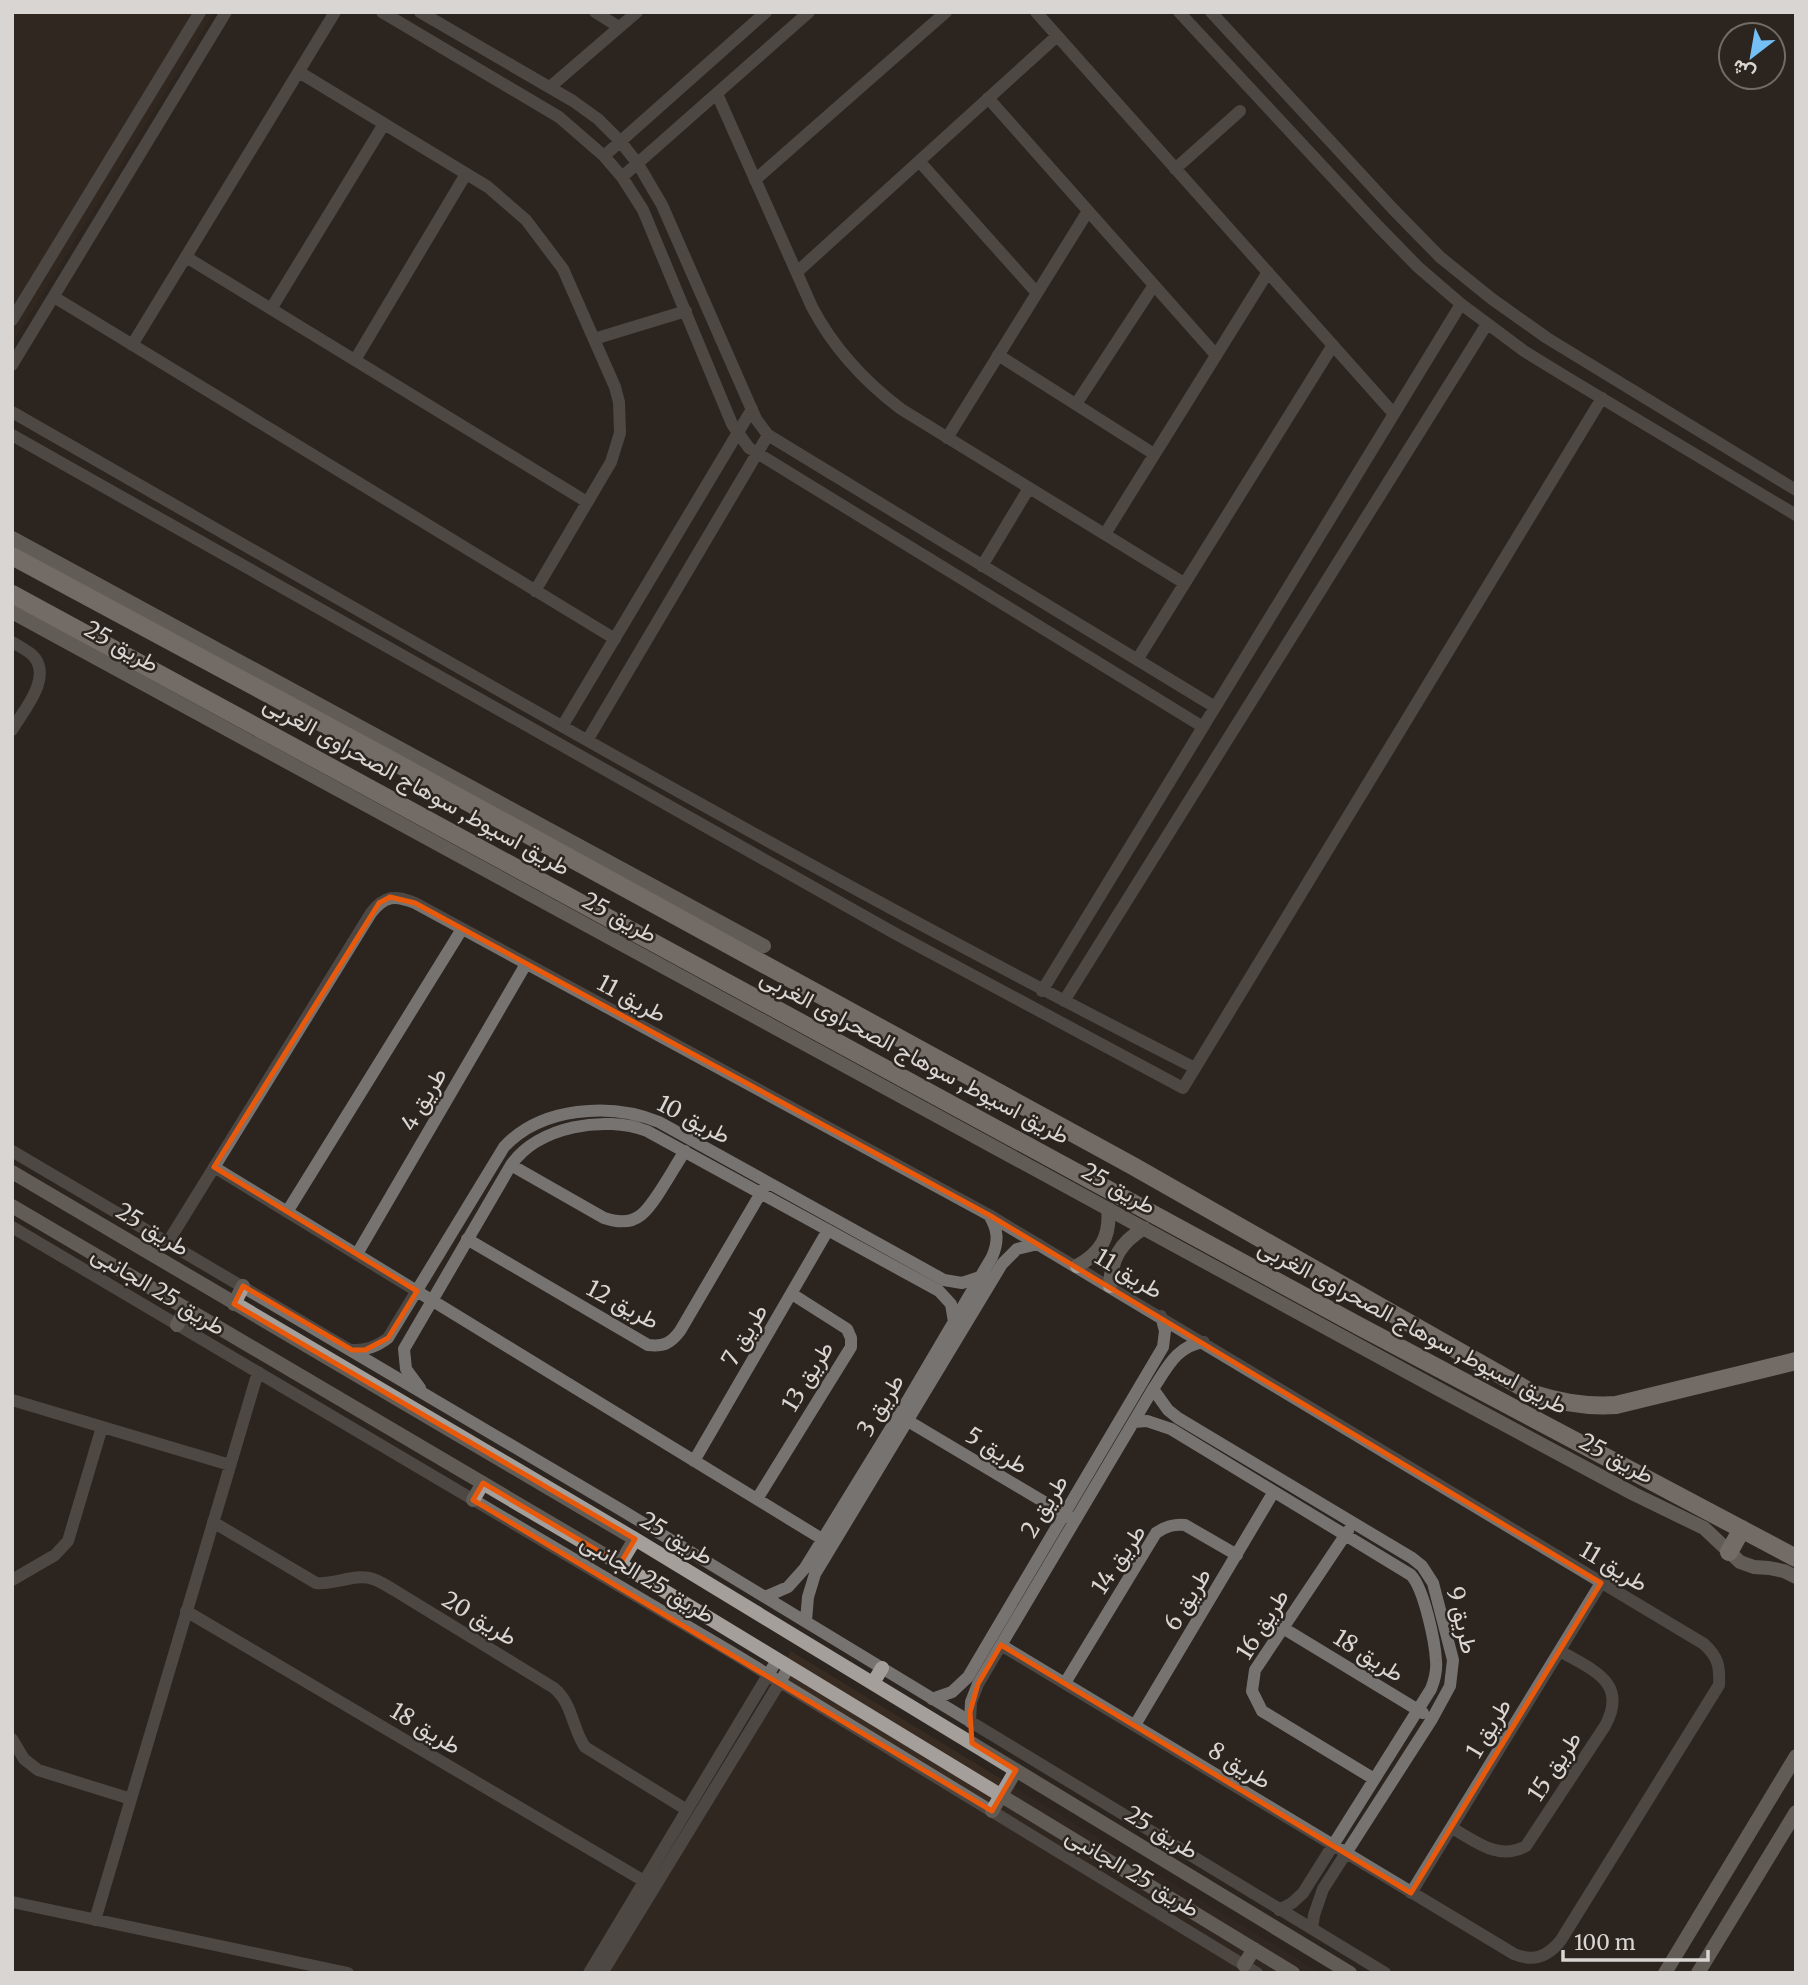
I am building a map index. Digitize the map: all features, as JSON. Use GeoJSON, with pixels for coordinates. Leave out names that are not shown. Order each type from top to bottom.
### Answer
{"type":"FeatureCollection","features":[{"type":"Feature","properties":{"kind":"main road","name":"طريق اسيوط, سوهاج الصحراوى الغربى"},"geometry":{"type":"LineString","coordinates":[[12,556],[760,953],[1534,1394],[1574,1405],[1616,1405],[1796,1361]]}},
{"type":"Feature","properties":{"kind":"main road","name":"طريق اسيوط, سوهاج الصحراوى الغربى"},"geometry":{"type":"LineString","coordinates":[[12,594],[1359,1326],[1695,1514],[1742,1529],[1796,1558]]}},
{"type":"Feature","properties":{"kind":"main road"},"geometry":{"type":"LineString","coordinates":[[1729,1552],[1742,1529]]}},
{"type":"Feature","properties":{"kind":"street"},"geometry":{"type":"LineString","coordinates":[[12,320],[200,12]]}},
{"type":"Feature","properties":{"kind":"street"},"geometry":{"type":"LineString","coordinates":[[12,366],[226,12]]}},
{"type":"Feature","properties":{"kind":"street"},"geometry":{"type":"LineString","coordinates":[[132,345],[335,12]]}},
{"type":"Feature","properties":{"kind":"street"},"geometry":{"type":"LineString","coordinates":[[382,12],[559,117],[604,156],[622,177],[643,210],[737,433],[757,454],[1203,727]]}},
{"type":"Feature","properties":{"kind":"street"},"geometry":{"type":"LineString","coordinates":[[420,12],[492,56],[550,87],[598,119],[620,141],[638,164],[662,205],[752,409],[768,435],[1215,707]]}},
{"type":"Feature","properties":{"kind":"street"},"geometry":{"type":"LineString","coordinates":[[594,12],[619,27]]}},
{"type":"Feature","properties":{"kind":"street"},"geometry":{"type":"LineString","coordinates":[[550,87],[637,12]]}},
{"type":"Feature","properties":{"kind":"street"},"geometry":{"type":"LineString","coordinates":[[604,156],[766,12]]}},
{"type":"Feature","properties":{"kind":"street"},"geometry":{"type":"LineString","coordinates":[[622,177],[809,12]]}},
{"type":"Feature","properties":{"kind":"street"},"geometry":{"type":"LineString","coordinates":[[755,180],[946,12]]}},
{"type":"Feature","properties":{"kind":"street"},"geometry":{"type":"LineString","coordinates":[[1036,12],[1394,414]]}},
{"type":"Feature","properties":{"kind":"street"},"geometry":{"type":"LineString","coordinates":[[1179,12],[1377,226],[1461,304],[1524,351],[1796,515]]}},
{"type":"Feature","properties":{"kind":"street"},"geometry":{"type":"LineString","coordinates":[[1210,12],[1440,257],[1492,299],[1547,338],[1796,490]]}},
{"type":"Feature","properties":{"kind":"street"},"geometry":{"type":"LineString","coordinates":[[797,272],[1057,36]]}},
{"type":"Feature","properties":{"kind":"street"},"geometry":{"type":"LineString","coordinates":[[299,72],[466,174],[508,203],[540,236],[569,281],[615,387],[620,417],[616,448],[611,462],[535,591]]}},
{"type":"Feature","properties":{"kind":"street"},"geometry":{"type":"LineString","coordinates":[[717,94],[827,332],[861,375],[901,409],[1184,583]]}},
{"type":"Feature","properties":{"kind":"street"},"geometry":{"type":"LineString","coordinates":[[988,98],[1216,355]]}},
{"type":"Feature","properties":{"kind":"street"},"geometry":{"type":"LineString","coordinates":[[1175,169],[1240,111]]}},
{"type":"Feature","properties":{"kind":"street"},"geometry":{"type":"LineString","coordinates":[[271,309],[384,124]]}},
{"type":"Feature","properties":{"kind":"street"},"geometry":{"type":"LineString","coordinates":[[919,161],[1037,293]]}},
{"type":"Feature","properties":{"kind":"street"},"geometry":{"type":"LineString","coordinates":[[355,360],[466,174]]}},
{"type":"Feature","properties":{"kind":"street"},"geometry":{"type":"LineString","coordinates":[[947,438],[1088,211]]}},
{"type":"Feature","properties":{"kind":"street"},"geometry":{"type":"LineString","coordinates":[[186,257],[587,502]]}},
{"type":"Feature","properties":{"kind":"street"},"geometry":{"type":"LineString","coordinates":[[1105,534],[1268,272]]}},
{"type":"Feature","properties":{"kind":"street"},"geometry":{"type":"LineString","coordinates":[[1076,404],[1154,285]]}},
{"type":"Feature","properties":{"kind":"street"},"geometry":{"type":"LineString","coordinates":[[54,297],[615,639]]}},
{"type":"Feature","properties":{"kind":"street"},"geometry":{"type":"LineString","coordinates":[[1042,991],[1461,304]]}},
{"type":"Feature","properties":{"kind":"street"},"geometry":{"type":"LineString","coordinates":[[594,339],[686,311]]}},
{"type":"Feature","properties":{"kind":"street"},"geometry":{"type":"LineString","coordinates":[[1064,1001],[1487,324]]}},
{"type":"Feature","properties":{"kind":"street"},"geometry":{"type":"LineString","coordinates":[[1137,660],[1333,345]]}},
{"type":"Feature","properties":{"kind":"street"},"geometry":{"type":"LineString","coordinates":[[999,355],[1154,454]]}},
{"type":"Feature","properties":{"kind":"street"},"geometry":{"type":"LineString","coordinates":[[12,435],[896,934],[1183,1088],[1602,398]]}},
{"type":"Feature","properties":{"kind":"street"},"geometry":{"type":"LineString","coordinates":[[563,725],[752,409]]}},
{"type":"Feature","properties":{"kind":"street"},"geometry":{"type":"LineString","coordinates":[[12,412],[785,852],[1042,991],[1195,1068]]}},
{"type":"Feature","properties":{"kind":"street"},"geometry":{"type":"LineString","coordinates":[[588,740],[768,435]]}},
{"type":"Feature","properties":{"kind":"street"},"geometry":{"type":"LineString","coordinates":[[982,566],[1029,488]]}},
{"type":"Feature","properties":{"kind":"street"},"geometry":{"type":"LineString","coordinates":[[12,538],[760,953]]}},
{"type":"Feature","properties":{"kind":"street","name":"طريق 25"},"geometry":{"type":"LineString","coordinates":[[12,612],[1456,1399],[1634,1494],[1695,1514],[1740,1562],[1754,1567],[1769,1567],[1796,1577]]}},
{"type":"Feature","properties":{"kind":"street"},"geometry":{"type":"LineString","coordinates":[[12,642],[36,659],[40,678],[12,730]]}},
{"type":"Feature","properties":{"kind":"street","name":"طريق 11"},"geometry":{"type":"LineString","coordinates":[[168,1242],[379,903],[390,897],[415,902],[989,1215],[1704,1644],[1715,1655],[1720,1668],[1719,1685],[1554,1949],[1545,1956],[1524,1958],[1456,1920]]}},
{"type":"Feature","properties":{"kind":"street"},"geometry":{"type":"LineString","coordinates":[[287,1212],[462,929]]}},
{"type":"Feature","properties":{"kind":"street","name":"طريق 4"},"geometry":{"type":"LineString","coordinates":[[357,1254],[526,964]]}},
{"type":"Feature","properties":{"kind":"street","name":"طريق 10"},"geometry":{"type":"LineString","coordinates":[[352,1350],[377,1346],[388,1338],[503,1147],[516,1134],[531,1124],[550,1118],[607,1110],[636,1120],[685,1151],[765,1187],[944,1280],[962,1283],[980,1277]]}},
{"type":"Feature","properties":{"kind":"street","name":"طريق 10"},"geometry":{"type":"LineString","coordinates":[[427,1397],[406,1369],[404,1359],[408,1339],[514,1160],[538,1139],[604,1123],[636,1120],[659,1122],[765,1187],[828,1230],[939,1291],[951,1304],[954,1321]]}},
{"type":"Feature","properties":{"kind":"street"},"geometry":{"type":"LineString","coordinates":[[503,1147],[514,1160],[604,1218],[616,1222],[629,1221],[641,1215],[685,1151]]}},
{"type":"Feature","properties":{"kind":"street"},"geometry":{"type":"LineString","coordinates":[[12,1151],[806,1621],[1385,1973]]}},
{"type":"Feature","properties":{"kind":"street"},"geometry":{"type":"LineString","coordinates":[[214,1167],[822,1539]]}},
{"type":"Feature","properties":{"kind":"street","name":"طريق 25"},"geometry":{"type":"LineString","coordinates":[[12,1172],[635,1539],[1350,1973]]}},
{"type":"Feature","properties":{"kind":"street","name":"طريق 12"},"geometry":{"type":"LineString","coordinates":[[467,1239],[648,1345],[661,1346],[673,1341],[680,1331],[765,1187]]}},
{"type":"Feature","properties":{"kind":"street"},"geometry":{"type":"LineString","coordinates":[[12,1206],[620,1564],[1293,1973]]}},
{"type":"Feature","properties":{"kind":"street"},"geometry":{"type":"LineString","coordinates":[[1077,1266],[1100,1249],[1107,1237],[1110,1223],[1108,1208]]}},
{"type":"Feature","properties":{"kind":"street","name":"طريق 3"},"geometry":{"type":"LineString","coordinates":[[806,1621],[808,1597],[815,1574],[996,1247],[998,1236],[989,1215]]}},
{"type":"Feature","properties":{"kind":"street","name":"طريق 25 الجانبى"},"geometry":{"type":"LineString","coordinates":[[12,1227],[774,1678],[1257,1973]]}},
{"type":"Feature","properties":{"kind":"street"},"geometry":{"type":"LineString","coordinates":[[1111,1286],[1114,1258],[1121,1246],[1143,1228]]}},
{"type":"Feature","properties":{"kind":"street","name":"طريق 7"},"geometry":{"type":"LineString","coordinates":[[694,1461],[828,1230]]}},
{"type":"Feature","properties":{"kind":"street","name":"طريق 3"},"geometry":{"type":"LineString","coordinates":[[765,1597],[777,1593],[797,1578],[1002,1264],[1017,1249],[1038,1244]]}},
{"type":"Feature","properties":{"kind":"street"},"geometry":{"type":"LineString","coordinates":[[234,1304],[243,1286]]}},
{"type":"Feature","properties":{"kind":"street","name":"طريق 13"},"geometry":{"type":"LineString","coordinates":[[757,1499],[851,1347],[847,1329],[792,1294]]}},
{"type":"Feature","properties":{"kind":"street"},"geometry":{"type":"LineString","coordinates":[[177,1325],[187,1308]]}},
{"type":"Feature","properties":{"kind":"street","name":"طريق 2"},"geometry":{"type":"LineString","coordinates":[[970,1722],[974,1692],[1163,1346],[1165,1331],[1161,1316]]}},
{"type":"Feature","properties":{"kind":"street","name":"طريق 2"},"geometry":{"type":"LineString","coordinates":[[932,1699],[952,1692],[968,1677],[1177,1353],[1204,1342]]}},
{"type":"Feature","properties":{"kind":"street"},"geometry":{"type":"LineString","coordinates":[[95,1920],[258,1372]]}},
{"type":"Feature","properties":{"kind":"street","name":"طريق 9"},"geometry":{"type":"LineString","coordinates":[[1153,1390],[1159,1401],[1178,1418],[1422,1566],[1449,1619],[1453,1660],[1446,1696],[1323,1889],[1312,1930]]}},
{"type":"Feature","properties":{"kind":"street"},"geometry":{"type":"LineString","coordinates":[[12,1400],[230,1465]]}},
{"type":"Feature","properties":{"kind":"street","name":"طريق 5"},"geometry":{"type":"LineString","coordinates":[[903,1418],[1069,1517]]}},
{"type":"Feature","properties":{"kind":"street","name":"طريق 9"},"geometry":{"type":"LineString","coordinates":[[1134,1422],[1147,1421],[1171,1429],[1411,1575],[1421,1589],[1437,1661],[1436,1676],[1418,1710],[1303,1893],[1279,1910]]}},
{"type":"Feature","properties":{"kind":"street"},"geometry":{"type":"LineString","coordinates":[[12,1580],[55,1555],[68,1541],[102,1427]]}},
{"type":"Feature","properties":{"kind":"street"},"geometry":{"type":"LineString","coordinates":[[473,1500],[483,1483]]}},
{"type":"Feature","properties":{"kind":"street","name":"طريق 6"},"geometry":{"type":"LineString","coordinates":[[1135,1725],[1273,1493]]}},
{"type":"Feature","properties":{"kind":"street","name":"طريق 20"},"geometry":{"type":"LineString","coordinates":[[213,1522],[316,1583],[326,1584],[365,1577],[393,1589],[554,1688],[567,1701],[580,1740],[585,1747],[687,1810]]}},
{"type":"Feature","properties":{"kind":"street","name":"طريق 14"},"geometry":{"type":"LineString","coordinates":[[1065,1683],[1156,1533],[1176,1524],[1185,1525],[1237,1555]]}},
{"type":"Feature","properties":{"kind":"street","name":"طريق 16"},"geometry":{"type":"LineString","coordinates":[[1352,1524],[1255,1670],[1252,1691],[1262,1711],[1374,1779]]}},
{"type":"Feature","properties":{"kind":"street"},"geometry":{"type":"LineString","coordinates":[[620,1564],[635,1539]]}},
{"type":"Feature","properties":{"kind":"street","name":"طريق 1"},"geometry":{"type":"LineString","coordinates":[[1411,1893],[1601,1583]]}},
{"type":"Feature","properties":{"kind":"street","name":"طريق 18"},"geometry":{"type":"LineString","coordinates":[[187,1611],[644,1881]]}},
{"type":"Feature","properties":{"kind":"street","name":"طريق 18"},"geometry":{"type":"LineString","coordinates":[[1283,1628],[1432,1719]]}},
{"type":"Feature","properties":{"kind":"street","name":"طريق 8"},"geometry":{"type":"LineString","coordinates":[[1001,1645],[1456,1920]]}},
{"type":"Feature","properties":{"kind":"street","name":"طريق 15"},"geometry":{"type":"LineString","coordinates":[[1452,1828],[1503,1853],[1515,1852],[1526,1846],[1605,1726],[1612,1713],[1614,1698],[1609,1685],[1599,1674],[1560,1651]]}},
{"type":"Feature","properties":{"kind":"street"},"geometry":{"type":"LineString","coordinates":[[589,1973],[618,1936],[783,1663]]}},
{"type":"Feature","properties":{"kind":"street"},"geometry":{"type":"LineString","coordinates":[[873,1683],[882,1668]]}},
{"type":"Feature","properties":{"kind":"street"},"geometry":{"type":"LineString","coordinates":[[602,1973],[644,1881],[774,1678]]}},
{"type":"Feature","properties":{"kind":"street"},"geometry":{"type":"LineString","coordinates":[[12,1739],[24,1759],[38,1770],[131,1799]]}},
{"type":"Feature","properties":{"kind":"street"},"geometry":{"type":"LineString","coordinates":[[1665,1973],[1796,1756]]}},
{"type":"Feature","properties":{"kind":"street"},"geometry":{"type":"LineString","coordinates":[[992,1811],[1016,1770]]}},
{"type":"Feature","properties":{"kind":"street"},"geometry":{"type":"LineString","coordinates":[[1698,1973],[1796,1812]]}},
{"type":"Feature","properties":{"kind":"street"},"geometry":{"type":"LineString","coordinates":[[12,1902],[348,1973]]}},
{"type":"Feature","properties":{"kind":"street"},"geometry":{"type":"LineString","coordinates":[[1244,1965],[1254,1949]]}},
{"type":"Feature","properties":{"kind":"highlighted area"},"geometry":{"type":"Polygon","coordinates":[[[390,897],[415,903],[989,1215],[1601,1583],[1411,1893],[1001,1645],[978,1684],[970,1712],[972,1743],[1016,1770],[992,1811],[473,1500],[483,1483],[620,1564],[635,1539],[234,1304],[243,1286],[352,1350],[365,1350],[388,1338],[417,1291],[214,1167],[379,903],[390,897]]]}},
{"type":"Feature","properties":{"kind":"shaded area"},"geometry":{"type":"Polygon","coordinates":[[[12,12],[214,12],[12,344],[12,12]]]}},
{"type":"Feature","properties":{"kind":"shaded area"},"geometry":{"type":"Polygon","coordinates":[[[791,1651],[1320,1973],[596,1973],[791,1651]]]}}]}
